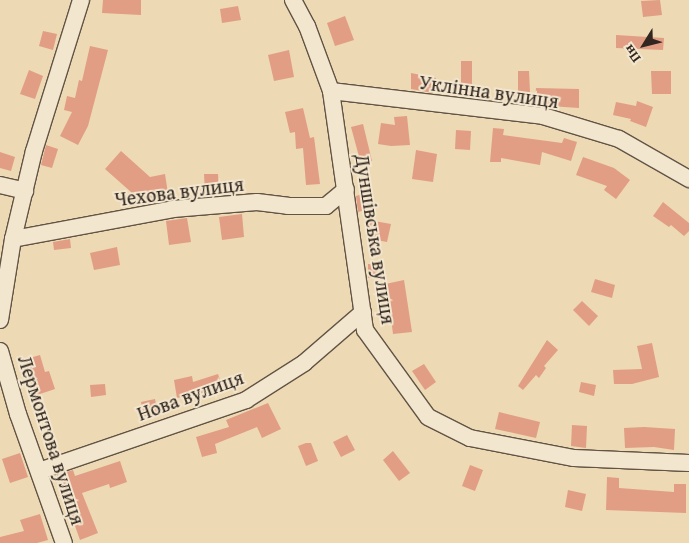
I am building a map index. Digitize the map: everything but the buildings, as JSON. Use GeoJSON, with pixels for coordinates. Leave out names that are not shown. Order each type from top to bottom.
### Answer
{"type":"FeatureCollection","features":[{"type":"Feature","properties":{"kind":"street"},"geometry":{"type":"LineString","coordinates":[[0,320],[13,239],[34,151],[82,0]]}},
{"type":"Feature","properties":{"kind":"street","name":"Дуншівська вулиця"},"geometry":{"type":"LineString","coordinates":[[294,0],[307,26],[331,91],[365,330],[428,417],[470,438],[574,458],[689,463]]}},
{"type":"Feature","properties":{"kind":"street","name":"Уклінна вулиця"},"geometry":{"type":"LineString","coordinates":[[331,91],[543,116],[619,139],[689,179]]}},
{"type":"Feature","properties":{"kind":"street"},"geometry":{"type":"LineString","coordinates":[[0,185],[25,191]]}},
{"type":"Feature","properties":{"kind":"street","name":"Чехова вулиця"},"geometry":{"type":"LineString","coordinates":[[13,239],[173,209],[257,202],[288,206],[326,206],[346,189]]}},
{"type":"Feature","properties":{"kind":"street","name":"Нова вулиця"},"geometry":{"type":"LineString","coordinates":[[39,471],[246,400],[304,363],[363,312]]}},
{"type":"Feature","properties":{"kind":"street","name":"Лермонтова вулиця"},"geometry":{"type":"LineString","coordinates":[[0,351],[18,414],[64,543]]}}]}
